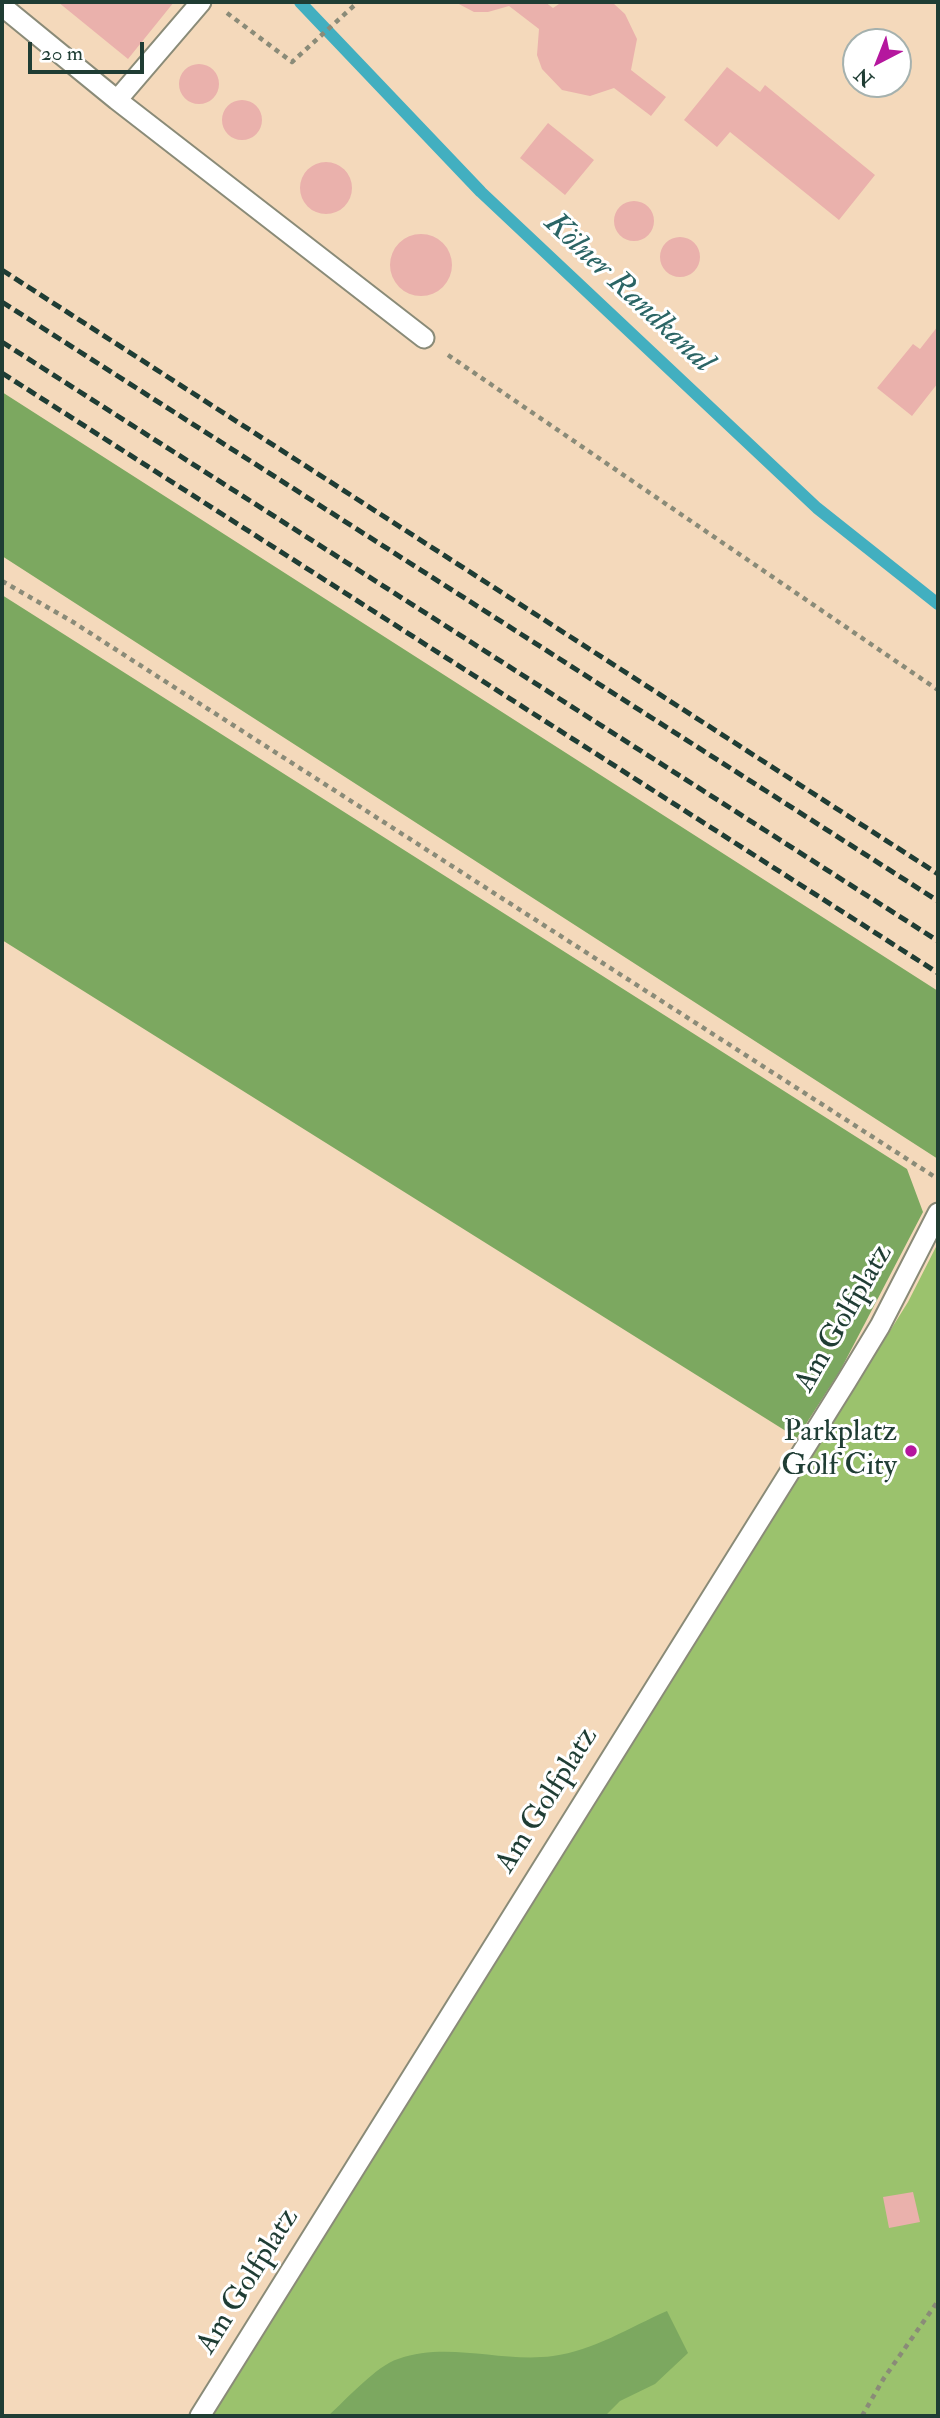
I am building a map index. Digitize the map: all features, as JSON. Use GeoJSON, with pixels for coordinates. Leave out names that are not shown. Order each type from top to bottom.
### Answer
{"type":"FeatureCollection","features":[{"type":"Feature","properties":{"kind":"lane"},"geometry":{"type":"LineString","coordinates":[[117,100],[201,2]]}},
{"type":"Feature","properties":{"kind":"lane"},"geometry":{"type":"LineString","coordinates":[[2,6],[117,100],[424,338]]}},
{"type":"Feature","properties":{"kind":"lane","name":"Am Golfplatz"},"geometry":{"type":"LineString","coordinates":[[200,2416],[853,1371],[880,1326],[938,1213]]}},
{"type":"Feature","properties":{"kind":"path"},"geometry":{"type":"LineString","coordinates":[[222,9],[292,62],[358,2]]}},
{"type":"Feature","properties":{"kind":"path"},"geometry":{"type":"LineString","coordinates":[[424,338],[938,690]]}},
{"type":"Feature","properties":{"kind":"path"},"geometry":{"type":"LineString","coordinates":[[2,581],[73,622],[938,1179]]}},
{"type":"Feature","properties":{"kind":"path"},"geometry":{"type":"LineString","coordinates":[[862,2416],[884,2378],[938,2301]]}},
{"type":"Feature","properties":{"kind":"green space"},"geometry":{"type":"Polygon","coordinates":[[[2,392],[938,991],[938,1159],[2,556],[2,392]]]}},
{"type":"Feature","properties":{"kind":"green space"},"geometry":{"type":"Polygon","coordinates":[[[2,595],[907,1169],[923,1212],[840,1371],[797,1438],[2,940],[2,595]]]}},
{"type":"Feature","properties":{"kind":"green space"},"geometry":{"type":"Polygon","coordinates":[[[938,1243],[938,2416],[212,2416],[908,1302],[938,1243]]]}},
{"type":"Feature","properties":{"kind":"green space"},"geometry":{"type":"Polygon","coordinates":[[[667,2311],[688,2353],[655,2384],[620,2401],[605,2416],[328,2416],[371,2376],[398,2359],[436,2352],[514,2357],[553,2356],[597,2344],[667,2311]]]}},
{"type":"Feature","properties":{"kind":"building"},"geometry":{"type":"Polygon","coordinates":[[[58,2],[174,2],[128,59],[58,2]]]}},
{"type":"Feature","properties":{"kind":"building"},"geometry":{"type":"Polygon","coordinates":[[[455,2],[545,2],[553,8],[562,2],[613,3],[625,14],[637,39],[631,70],[666,97],[651,116],[614,88],[590,96],[562,90],[542,69],[537,55],[539,29],[509,6],[488,12],[474,12],[455,2]]]}},
{"type":"Feature","properties":{"kind":"building"},"geometry":{"type":"Polygon","coordinates":[[[199,64],[207,65],[213,70],[218,76],[218,92],[213,98],[207,103],[199,104],[191,103],[185,98],[180,92],[179,84],[180,76],[185,70],[191,65],[199,64]]]}},
{"type":"Feature","properties":{"kind":"building"},"geometry":{"type":"Polygon","coordinates":[[[727,67],[760,92],[765,85],[875,175],[839,220],[730,132],[717,147],[684,120],[727,67]]]}},
{"type":"Feature","properties":{"kind":"building"},"geometry":{"type":"Polygon","coordinates":[[[242,100],[250,101],[256,106],[261,112],[261,128],[256,134],[250,139],[242,140],[234,139],[228,134],[223,128],[222,120],[223,112],[228,106],[234,101],[242,100]]]}},
{"type":"Feature","properties":{"kind":"building"},"geometry":{"type":"Polygon","coordinates":[[[548,123],[594,160],[565,195],[520,158],[548,123]]]}},
{"type":"Feature","properties":{"kind":"building"},"geometry":{"type":"Polygon","coordinates":[[[326,162],[336,164],[344,170],[350,178],[350,198],[344,206],[336,212],[326,214],[316,212],[308,206],[302,198],[300,188],[302,178],[308,170],[316,164],[326,162]]]}},
{"type":"Feature","properties":{"kind":"building"},"geometry":{"type":"Polygon","coordinates":[[[634,201],[642,202],[648,207],[653,213],[653,229],[648,235],[642,240],[634,241],[626,240],[620,235],[615,229],[614,221],[615,213],[620,207],[626,202],[634,201]]]}},
{"type":"Feature","properties":{"kind":"building"},"geometry":{"type":"Polygon","coordinates":[[[415,234],[427,234],[443,243],[450,253],[450,277],[443,287],[427,296],[415,296],[404,291],[395,282],[390,271],[390,259],[395,248],[404,239],[415,234]]]}},
{"type":"Feature","properties":{"kind":"building"},"geometry":{"type":"Polygon","coordinates":[[[680,237],[688,238],[694,243],[699,249],[699,265],[694,271],[688,276],[680,277],[672,276],[666,271],[661,265],[660,257],[661,249],[666,243],[672,238],[680,237]]]}},
{"type":"Feature","properties":{"kind":"building"},"geometry":{"type":"Polygon","coordinates":[[[938,326],[938,383],[912,416],[877,388],[913,344],[920,349],[938,326]]]}},
{"type":"Feature","properties":{"kind":"building"},"geometry":{"type":"Polygon","coordinates":[[[913,2192],[920,2222],[889,2228],[883,2197],[913,2192]]]}},
{"type":"Feature","properties":{"kind":"waterway","name":"Kölner Randkanal"},"geometry":{"type":"LineString","coordinates":[[300,2],[481,192],[817,508],[938,604]]}},
{"type":"Feature","properties":{"kind":"railway"},"geometry":{"type":"LineString","coordinates":[[2,270],[938,874]]}},
{"type":"Feature","properties":{"kind":"railway"},"geometry":{"type":"LineString","coordinates":[[2,302],[938,901]]}},
{"type":"Feature","properties":{"kind":"railway"},"geometry":{"type":"LineString","coordinates":[[2,342],[938,941]]}},
{"type":"Feature","properties":{"kind":"railway"},"geometry":{"type":"LineString","coordinates":[[2,373],[938,973]]}},
{"type":"Feature","properties":{"kind":"place","name":"Parkplatz Golf City"},"geometry":{"type":"Point","coordinates":[911,1451]}}]}
